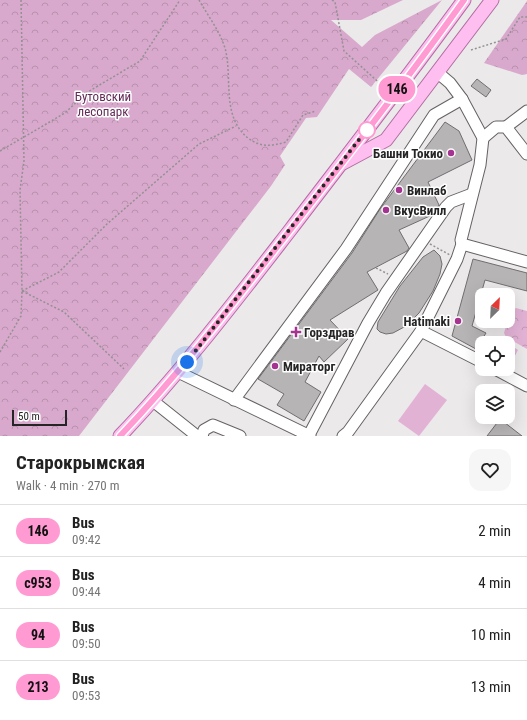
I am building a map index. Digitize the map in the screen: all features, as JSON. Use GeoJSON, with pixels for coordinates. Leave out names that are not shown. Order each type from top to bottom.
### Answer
{"type":"FeatureCollection","features":[{"type":"Feature","properties":{"kind":"main road"},"geometry":{"type":"LineString","coordinates":[[120,436],[178,372],[340,165],[464,0]]}},
{"type":"Feature","properties":{"kind":"main road"},"geometry":{"type":"LineString","coordinates":[[340,165],[386,140],[492,0]]}},
{"type":"Feature","properties":{"kind":"street"},"geometry":{"type":"LineString","coordinates":[[343,436],[348,432],[421,331],[457,259],[462,244],[461,240],[480,165],[482,138],[462,99],[450,83],[437,72]]}},
{"type":"Feature","properties":{"kind":"street"},"geometry":{"type":"LineString","coordinates":[[234,400],[346,249],[434,115],[462,99]]}},
{"type":"Feature","properties":{"kind":"street"},"geometry":{"type":"LineString","coordinates":[[482,138],[496,126],[506,127],[527,111]]}},
{"type":"Feature","properties":{"kind":"street"},"geometry":{"type":"LineString","coordinates":[[506,127],[527,154]]}},
{"type":"Feature","properties":{"kind":"street"},"geometry":{"type":"LineString","coordinates":[[178,372],[309,436],[368,323],[396,279],[451,202],[472,194]]}},
{"type":"Feature","properties":{"kind":"street"},"geometry":{"type":"LineString","coordinates":[[462,244],[527,262]]}},
{"type":"Feature","properties":{"kind":"street"},"geometry":{"type":"LineString","coordinates":[[421,331],[475,358]]}},
{"type":"Feature","properties":{"kind":"street"},"geometry":{"type":"LineString","coordinates":[[508,376],[527,386]]}},
{"type":"Feature","properties":{"kind":"street"},"geometry":{"type":"LineString","coordinates":[[153,401],[197,436]]}},
{"type":"Feature","properties":{"kind":"street"},"geometry":{"type":"LineString","coordinates":[[202,436],[204,430],[213,425],[240,436]]}},
{"type":"Feature","properties":{"kind":"path"},"geometry":{"type":"LineString","coordinates":[[0,352],[21,316],[20,190],[24,161],[21,0]]}},
{"type":"Feature","properties":{"kind":"path"},"geometry":{"type":"LineString","coordinates":[[0,151],[23,139],[65,113],[86,94],[140,61],[180,0]]}},
{"type":"Feature","properties":{"kind":"path"},"geometry":{"type":"LineString","coordinates":[[199,0],[226,52],[229,100],[236,126],[252,141],[263,146],[273,146],[286,142],[303,115],[316,111]]}},
{"type":"Feature","properties":{"kind":"path"},"geometry":{"type":"LineString","coordinates":[[332,0],[335,2],[344,51],[385,88]]}},
{"type":"Feature","properties":{"kind":"path"},"geometry":{"type":"LineString","coordinates":[[471,50],[506,39],[520,17],[527,17]]}},
{"type":"Feature","properties":{"kind":"path"},"geometry":{"type":"LineString","coordinates":[[22,291],[59,272],[107,224],[199,144],[236,126]]}},
{"type":"Feature","properties":{"kind":"path"},"geometry":{"type":"LineString","coordinates":[[424,240],[457,259]]}},
{"type":"Feature","properties":{"kind":"path"},"geometry":{"type":"LineString","coordinates":[[376,268],[396,279]]}},
{"type":"Feature","properties":{"kind":"path"},"geometry":{"type":"LineString","coordinates":[[22,291],[64,312],[124,369]]}},
{"type":"Feature","properties":{"kind":"green space","name":"Бутовский лесопарк"},"geometry":{"type":"Polygon","coordinates":[[[0,0],[403,0],[361,20],[331,20],[362,47],[375,35],[442,0],[371,87],[349,69],[317,117],[306,118],[280,156],[285,165],[271,186],[79,436],[0,436],[0,0]]]}},
{"type":"Feature","properties":{"kind":"green space"},"geometry":{"type":"Polygon","coordinates":[[[527,1],[527,74],[522,75],[484,63],[527,1]]]}},
{"type":"Feature","properties":{"kind":"green space"},"geometry":{"type":"Polygon","coordinates":[[[515,309],[527,311],[527,349],[515,342],[515,336],[506,336],[504,333],[505,328],[515,328],[515,309]]]}},
{"type":"Feature","properties":{"kind":"green space"},"geometry":{"type":"Polygon","coordinates":[[[515,348],[518,350],[515,356],[515,348]]]}},
{"type":"Feature","properties":{"kind":"green space"},"geometry":{"type":"Polygon","coordinates":[[[425,384],[447,400],[419,436],[398,421],[425,384]]]}},
{"type":"Feature","properties":{"kind":"building"},"geometry":{"type":"Polygon","coordinates":[[[477,79],[491,90],[486,97],[471,86],[477,79]]]}},
{"type":"Feature","properties":{"kind":"building"},"geometry":{"type":"Polygon","coordinates":[[[445,122],[459,131],[472,160],[428,182],[439,205],[432,215],[399,230],[409,248],[407,251],[367,272],[378,290],[330,320],[348,339],[324,362],[319,356],[305,382],[321,392],[304,421],[277,405],[284,394],[258,379],[352,253],[380,209],[445,122]]]}},
{"type":"Feature","properties":{"kind":"building"},"geometry":{"type":"Polygon","coordinates":[[[434,250],[440,256],[442,264],[440,274],[433,291],[419,313],[406,326],[393,333],[386,334],[380,332],[377,329],[378,322],[400,286],[423,257],[434,250]]]}},
{"type":"Feature","properties":{"kind":"building"},"geometry":{"type":"Polygon","coordinates":[[[473,259],[527,273],[527,291],[485,280],[483,288],[475,288],[475,315],[472,326],[486,333],[484,336],[475,336],[475,348],[452,336],[473,259]]]}},
{"type":"Feature","properties":{"kind":"building"},"geometry":{"type":"Polygon","coordinates":[[[496,424],[506,424],[522,436],[487,436],[496,424]]]}},
{"type":"Feature","properties":{"kind":"bus line","name":"146"},"geometry":{"type":"LineString","coordinates":[[120,436],[162,392],[212,331],[330,178],[464,0]]}},
{"type":"Feature","properties":{"kind":"place","name":"Башни Токио"},"geometry":{"type":"Point","coordinates":[451,153]}},
{"type":"Feature","properties":{"kind":"place","name":"Винлаб"},"geometry":{"type":"Point","coordinates":[399,190]}},
{"type":"Feature","properties":{"kind":"place","name":"ВкусВилл"},"geometry":{"type":"Point","coordinates":[386,210]}},
{"type":"Feature","properties":{"kind":"place","name":"Hatimaki"},"geometry":{"type":"Point","coordinates":[458,321]}},
{"type":"Feature","properties":{"kind":"place","name":"Горздрав"},"geometry":{"type":"Point","coordinates":[296,332]}},
{"type":"Feature","properties":{"kind":"place","name":"Мираторг"},"geometry":{"type":"Point","coordinates":[275,366]}},
{"type":"Feature","properties":{"kind":"route"},"geometry":{"type":"LineString","coordinates":[[187,362],[368,128],[367,130]]}}]}
